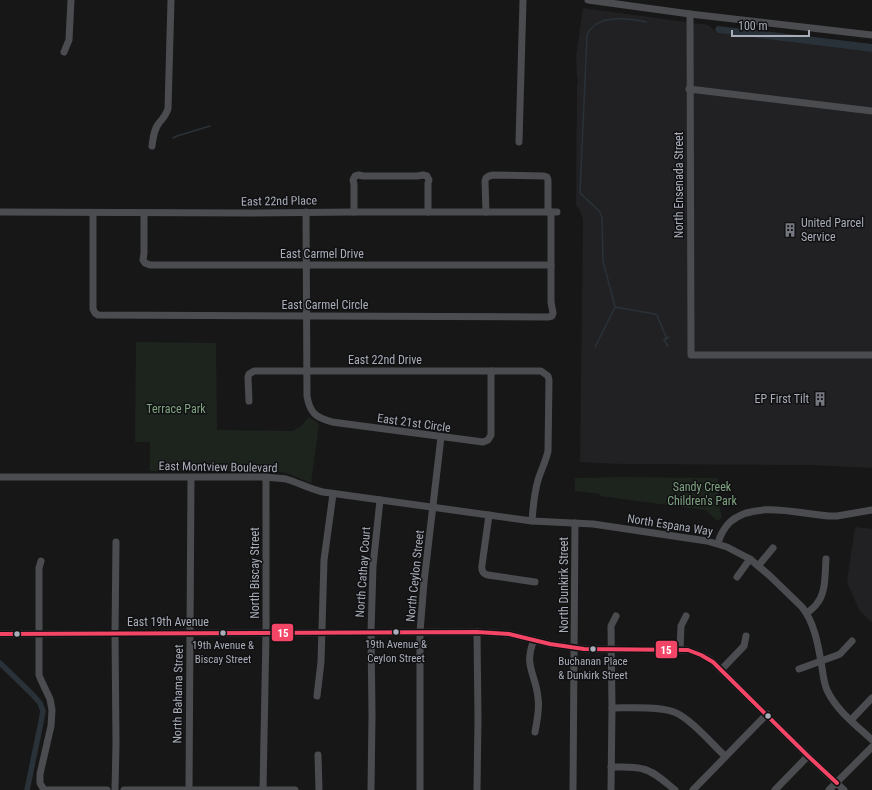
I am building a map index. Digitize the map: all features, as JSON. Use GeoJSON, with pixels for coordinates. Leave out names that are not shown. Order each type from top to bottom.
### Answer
{"type":"FeatureCollection","features":[{"type":"Feature","properties":{"kind":"street"},"geometry":{"type":"LineString","coordinates":[[64,52],[69,40],[71,0]]}},
{"type":"Feature","properties":{"kind":"street"},"geometry":{"type":"LineString","coordinates":[[152,146],[156,128],[166,117],[168,109],[171,0]]}},
{"type":"Feature","properties":{"kind":"street"},"geometry":{"type":"LineString","coordinates":[[519,142],[524,0]]}},
{"type":"Feature","properties":{"kind":"street"},"geometry":{"type":"LineString","coordinates":[[588,0],[690,14],[872,35]]}},
{"type":"Feature","properties":{"kind":"street","name":"North Ensenada Street"},"geometry":{"type":"LineString","coordinates":[[690,14],[689,88],[691,355],[872,355]]}},
{"type":"Feature","properties":{"kind":"street"},"geometry":{"type":"LineString","coordinates":[[689,88],[872,111]]}},
{"type":"Feature","properties":{"kind":"street"},"geometry":{"type":"LineString","coordinates":[[354,212],[353,180],[355,176],[359,175],[427,176],[429,180],[428,212]]}},
{"type":"Feature","properties":{"kind":"street","name":"East Carmel Circle"},"geometry":{"type":"LineString","coordinates":[[93,213],[93,309],[98,315],[552,316],[552,212],[547,177],[489,176],[486,178],[485,182],[486,212]]}},
{"type":"Feature","properties":{"kind":"street","name":"East 22nd Place"},"geometry":{"type":"LineString","coordinates":[[0,212],[552,212]]}},
{"type":"Feature","properties":{"kind":"street","name":"East 21st Circle"},"geometry":{"type":"LineString","coordinates":[[306,212],[308,403],[313,413],[319,418],[332,422],[483,442],[488,440],[491,435],[491,371]]}},
{"type":"Feature","properties":{"kind":"street","name":"East Carmel Drive"},"geometry":{"type":"LineString","coordinates":[[144,213],[143,260],[145,263],[150,265],[551,265]]}},
{"type":"Feature","properties":{"kind":"street","name":"East 22nd Drive"},"geometry":{"type":"LineString","coordinates":[[249,401],[248,377],[249,374],[254,371],[541,371],[548,376],[549,382],[548,451],[547,458],[536,488],[532,521]]}},
{"type":"Feature","properties":{"kind":"street","name":"North Ceylon Street"},"geometry":{"type":"LineString","coordinates":[[420,790],[420,632],[432,507],[441,437]]}},
{"type":"Feature","properties":{"kind":"street","name":"East Montview Boulevard"},"geometry":{"type":"LineString","coordinates":[[0,477],[266,477],[287,480],[318,491],[333,494],[532,521],[575,523]]}},
{"type":"Feature","properties":{"kind":"street","name":"North Biscay Street"},"geometry":{"type":"LineString","coordinates":[[263,790],[266,633],[266,477]]}},
{"type":"Feature","properties":{"kind":"street","name":"North Bahama Street"},"geometry":{"type":"LineString","coordinates":[[188,790],[192,478]]}},
{"type":"Feature","properties":{"kind":"street"},"geometry":{"type":"LineString","coordinates":[[317,696],[321,662],[324,560],[333,494]]}},
{"type":"Feature","properties":{"kind":"street","name":"North Cathay Court"},"geometry":{"type":"LineString","coordinates":[[371,790],[371,632],[373,566],[380,500]]}},
{"type":"Feature","properties":{"kind":"street"},"geometry":{"type":"LineString","coordinates":[[718,543],[723,530],[730,522],[742,515],[755,511],[778,510],[837,516],[872,510]]}},
{"type":"Feature","properties":{"kind":"street"},"geometry":{"type":"LineString","coordinates":[[489,515],[482,571],[486,575],[535,582]]}},
{"type":"Feature","properties":{"kind":"street","name":"North Espana Way"},"geometry":{"type":"LineString","coordinates":[[575,523],[645,531],[718,543],[734,550],[750,560],[785,590],[807,613],[815,633],[827,690],[837,706],[872,740]]}},
{"type":"Feature","properties":{"kind":"street","name":"North Dunkirk Street"},"geometry":{"type":"LineString","coordinates":[[573,790],[575,523]]}},
{"type":"Feature","properties":{"kind":"street"},"geometry":{"type":"LineString","coordinates":[[115,790],[116,542]]}},
{"type":"Feature","properties":{"kind":"street"},"geometry":{"type":"LineString","coordinates":[[758,566],[773,548]]}},
{"type":"Feature","properties":{"kind":"street"},"geometry":{"type":"LineString","coordinates":[[807,613],[820,599],[823,590],[826,559]]}},
{"type":"Feature","properties":{"kind":"street"},"geometry":{"type":"LineString","coordinates":[[737,577],[750,560]]}},
{"type":"Feature","properties":{"kind":"street"},"geometry":{"type":"LineString","coordinates":[[41,561],[39,568],[39,675],[50,699],[52,710],[51,726],[40,774],[40,783],[44,790],[107,790]]}},
{"type":"Feature","properties":{"kind":"street"},"geometry":{"type":"LineString","coordinates":[[611,790],[611,626],[616,616]]}},
{"type":"Feature","properties":{"kind":"street"},"geometry":{"type":"LineString","coordinates":[[680,650],[681,626],[686,616]]}},
{"type":"Feature","properties":{"kind":"street"},"geometry":{"type":"LineString","coordinates":[[477,632],[477,790]]}},
{"type":"Feature","properties":{"kind":"street","name":"East 19th Avenue"},"geometry":{"type":"LineString","coordinates":[[0,634],[477,632],[509,634],[550,644],[584,649],[688,650],[705,656],[721,670],[844,790]]}},
{"type":"Feature","properties":{"kind":"street"},"geometry":{"type":"LineString","coordinates":[[721,670],[744,646],[746,636]]}},
{"type":"Feature","properties":{"kind":"street"},"geometry":{"type":"LineString","coordinates":[[534,640],[529,658],[538,698],[535,732]]}},
{"type":"Feature","properties":{"kind":"street"},"geometry":{"type":"LineString","coordinates":[[799,669],[840,654],[852,641]]}},
{"type":"Feature","properties":{"kind":"street"},"geometry":{"type":"LineString","coordinates":[[851,720],[872,698]]}},
{"type":"Feature","properties":{"kind":"street"},"geometry":{"type":"LineString","coordinates":[[612,708],[661,709],[678,714],[689,721],[725,756]]}},
{"type":"Feature","properties":{"kind":"street"},"geometry":{"type":"LineString","coordinates":[[693,790],[767,714]]}},
{"type":"Feature","properties":{"kind":"street"},"geometry":{"type":"LineString","coordinates":[[829,790],[872,746]]}},
{"type":"Feature","properties":{"kind":"street"},"geometry":{"type":"LineString","coordinates":[[318,755],[319,790]]}},
{"type":"Feature","properties":{"kind":"street"},"geometry":{"type":"LineString","coordinates":[[775,790],[808,756]]}},
{"type":"Feature","properties":{"kind":"street"},"geometry":{"type":"LineString","coordinates":[[612,767],[636,767],[644,769],[657,776],[675,790]]}},
{"type":"Feature","properties":{"kind":"street"},"geometry":{"type":"LineString","coordinates":[[124,790],[295,790]]}},
{"type":"Feature","properties":{"kind":"shaded area"},"geometry":{"type":"Polygon","coordinates":[[[583,8],[708,25],[717,33],[872,52],[872,468],[811,465],[623,464],[580,462],[583,219],[576,205],[578,79],[576,56],[583,8]]]}},
{"type":"Feature","properties":{"kind":"shaded area"},"geometry":{"type":"Polygon","coordinates":[[[717,26],[872,44],[872,52],[717,33],[715,29],[717,26]]]}},
{"type":"Feature","properties":{"kind":"shaded area"},"geometry":{"type":"Polygon","coordinates":[[[855,527],[872,529],[872,623],[859,610],[847,582],[855,527]]]}},
{"type":"Feature","properties":{"kind":"green space","name":"Terrace Park"},"geometry":{"type":"Polygon","coordinates":[[[136,342],[216,343],[217,430],[292,431],[300,427],[309,417],[319,424],[311,483],[287,473],[274,471],[150,471],[150,442],[135,442],[136,342]]]}},
{"type":"Feature","properties":{"kind":"green space","name":"Sandy Creek Children's Park"},"geometry":{"type":"Polygon","coordinates":[[[575,478],[718,478],[718,501],[722,517],[718,521],[705,510],[600,496],[601,494],[575,491],[575,478]]]}},
{"type":"Feature","properties":{"kind":"waterway"},"geometry":{"type":"LineString","coordinates":[[646,22],[627,19],[606,20],[594,26],[587,35],[580,193],[599,211],[602,217],[603,261],[615,307],[657,315],[666,337],[664,340],[668,346]]}},
{"type":"Feature","properties":{"kind":"waterway"},"geometry":{"type":"LineString","coordinates":[[173,138],[210,126]]}},
{"type":"Feature","properties":{"kind":"waterway"},"geometry":{"type":"LineString","coordinates":[[595,347],[615,307]]}},
{"type":"Feature","properties":{"kind":"waterway"},"geometry":{"type":"LineString","coordinates":[[664,340],[669,337]]}},
{"type":"Feature","properties":{"kind":"waterway"},"geometry":{"type":"LineString","coordinates":[[0,663],[32,694],[40,703],[43,711],[27,790]]}},
{"type":"Feature","properties":{"kind":"transit line","name":"15"},"geometry":{"type":"LineString","coordinates":[[0,634],[477,632],[509,634],[550,644],[584,649],[688,650],[713,662],[837,783]]}},
{"type":"Feature","properties":{"kind":"place","name":"United Parcel Service"},"geometry":{"type":"Point","coordinates":[790,230]}},
{"type":"Feature","properties":{"kind":"place","name":"EP First Tilt"},"geometry":{"type":"Point","coordinates":[820,399]}},
{"type":"Feature","properties":{"kind":"place","name":"19th Avenue & Ceylon Street"},"geometry":{"type":"Point","coordinates":[396,632]}},
{"type":"Feature","properties":{"kind":"place","name":"19th Avenue & Biscay Street"},"geometry":{"type":"Point","coordinates":[223,633]}},
{"type":"Feature","properties":{"kind":"place","name":"Buchanan Place & Dunkirk Street"},"geometry":{"type":"Point","coordinates":[593,649]}}]}
